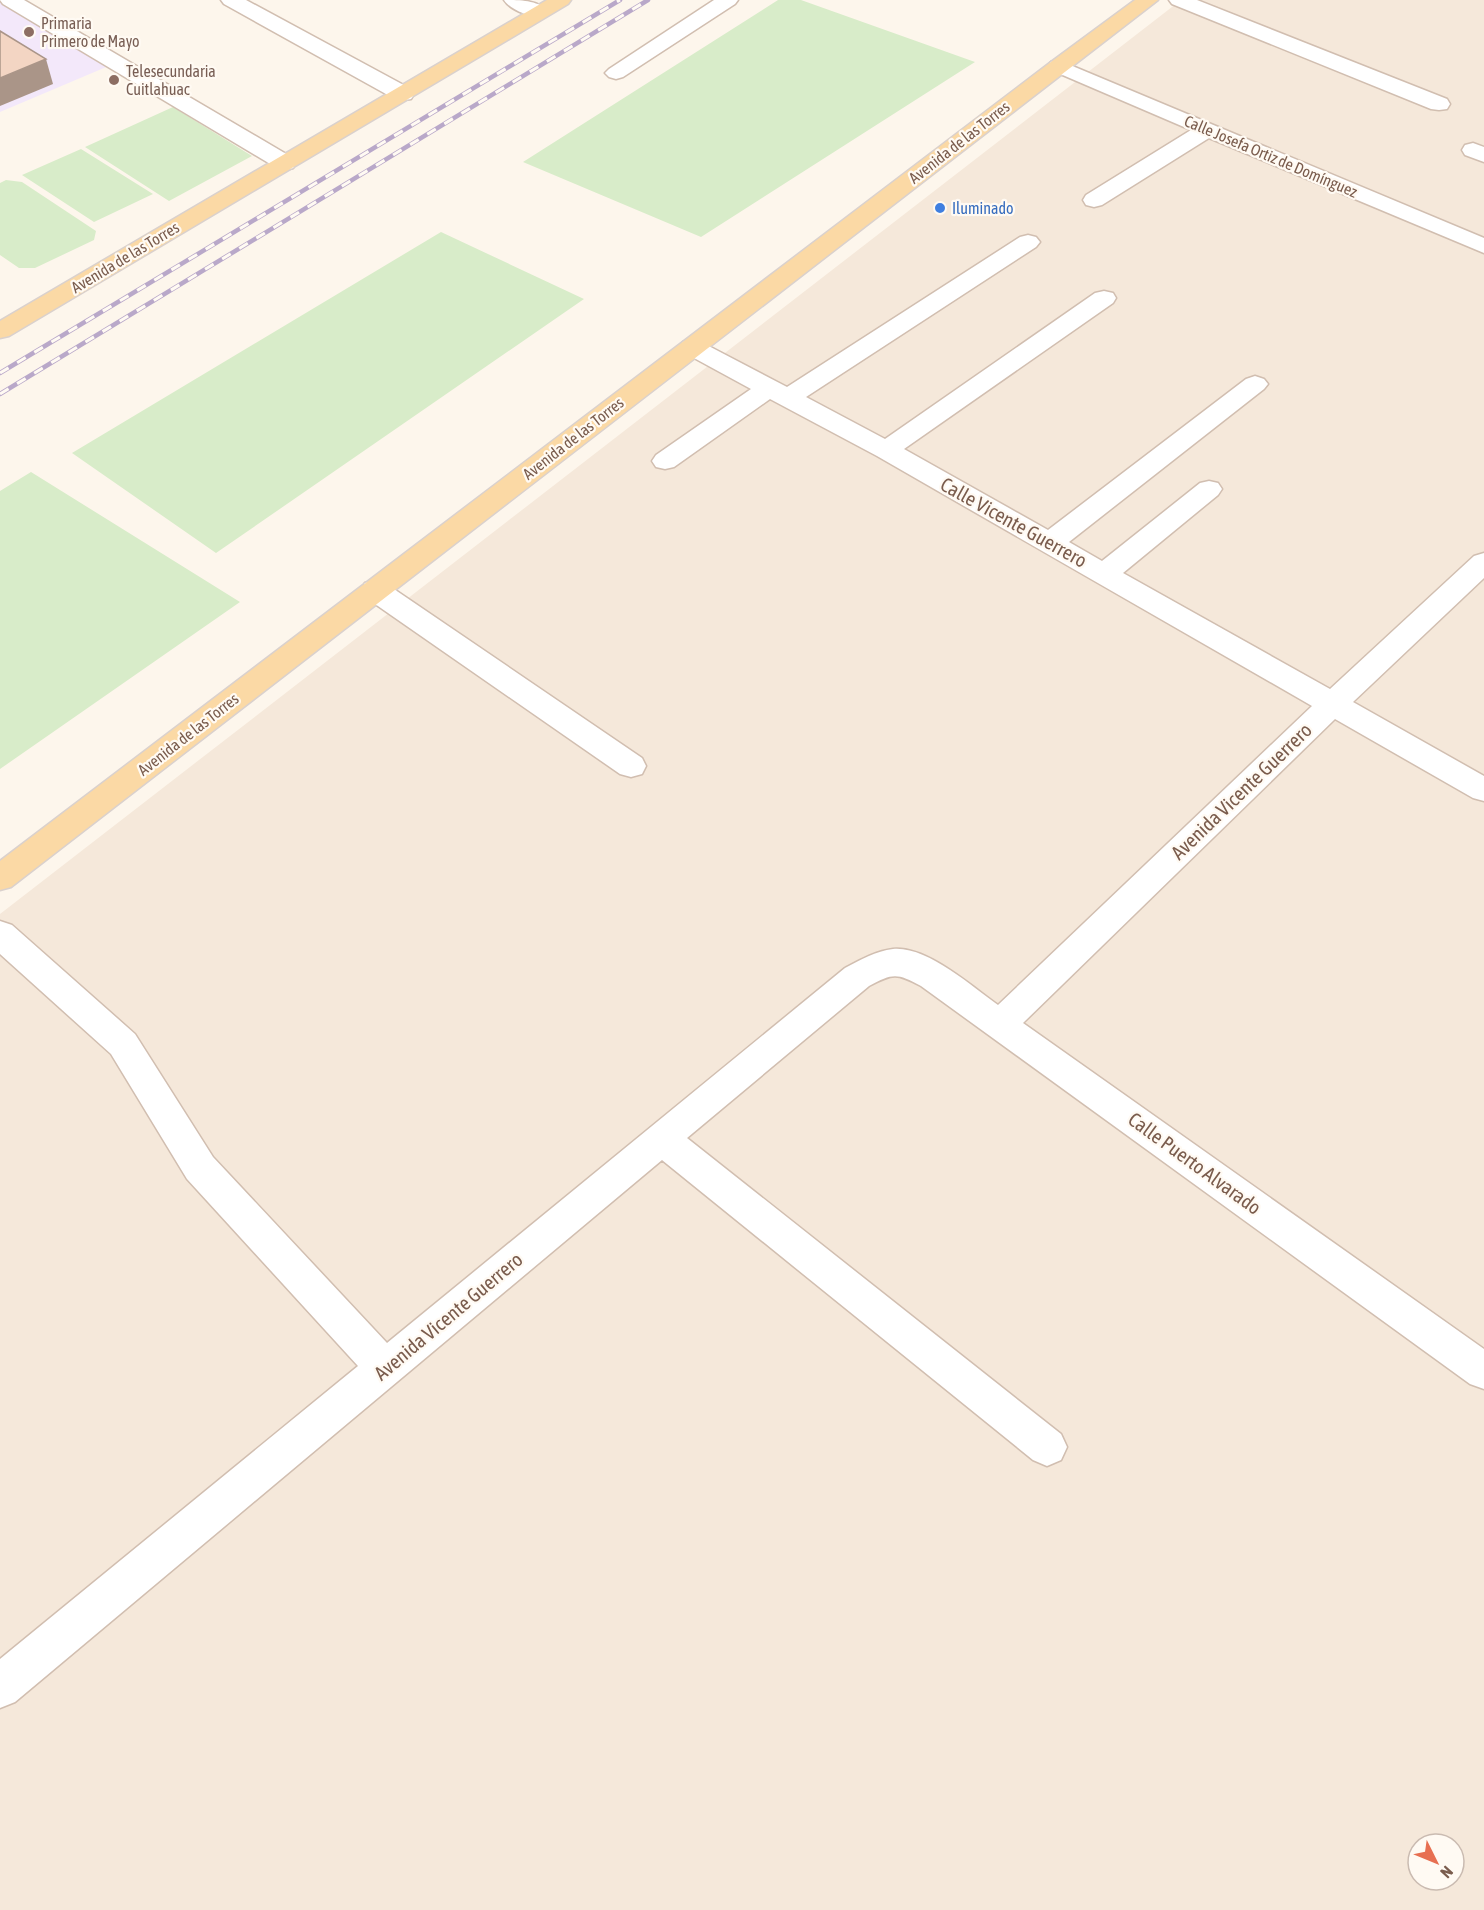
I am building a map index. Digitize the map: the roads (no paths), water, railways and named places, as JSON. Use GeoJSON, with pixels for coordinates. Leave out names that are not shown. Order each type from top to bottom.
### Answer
{"type":"FeatureCollection","features":[{"type":"Feature","properties":{"kind":"main road","name":"Avenida de las Torres"},"geometry":{"type":"LineString","coordinates":[[0,331],[561,0]]}},
{"type":"Feature","properties":{"kind":"main road","name":"Avenida de las Torres"},"geometry":{"type":"LineString","coordinates":[[0,878],[1058,66],[1148,0]]}},
{"type":"Feature","properties":{"kind":"street"},"geometry":{"type":"LineString","coordinates":[[10,0],[285,163]]}},
{"type":"Feature","properties":{"kind":"street"},"geometry":{"type":"LineString","coordinates":[[231,0],[403,94]]}},
{"type":"Feature","properties":{"kind":"street"},"geometry":{"type":"LineString","coordinates":[[514,0],[540,12]]}},
{"type":"Feature","properties":{"kind":"street"},"geometry":{"type":"LineString","coordinates":[[616,73],[728,0]]}},
{"type":"Feature","properties":{"kind":"street"},"geometry":{"type":"LineString","coordinates":[[1179,0],[1439,104]]}},
{"type":"Feature","properties":{"kind":"street","name":"Calle Josefa Ortiz de Domínguez"},"geometry":{"type":"LineString","coordinates":[[1058,66],[1484,246]]}},
{"type":"Feature","properties":{"kind":"street"},"geometry":{"type":"LineString","coordinates":[[1094,200],[1207,129]]}},
{"type":"Feature","properties":{"kind":"street"},"geometry":{"type":"LineString","coordinates":[[666,460],[1028,242]]}},
{"type":"Feature","properties":{"kind":"street"},"geometry":{"type":"LineString","coordinates":[[886,450],[1104,298]]}},
{"type":"Feature","properties":{"kind":"street","name":"Calle Vicente Guerrero"},"geometry":{"type":"LineString","coordinates":[[692,347],[886,450],[1484,790]]}},
{"type":"Feature","properties":{"kind":"street"},"geometry":{"type":"LineString","coordinates":[[1050,543],[1255,384]]}},
{"type":"Feature","properties":{"kind":"street"},"geometry":{"type":"LineString","coordinates":[[1104,574],[1209,489]]}},
{"type":"Feature","properties":{"kind":"street","name":"Avenida Vicente Guerrero"},"geometry":{"type":"LineString","coordinates":[[1001,1023],[1332,704],[1484,562]]}},
{"type":"Feature","properties":{"kind":"street"},"geometry":{"type":"LineString","coordinates":[[375,590],[631,766]]}},
{"type":"Feature","properties":{"kind":"street"},"geometry":{"type":"LineString","coordinates":[[0,934],[123,1044],[200,1168],[385,1368]]}},
{"type":"Feature","properties":{"kind":"street","name":"Avenida Vicente Guerrero"},"geometry":{"type":"LineString","coordinates":[[0,1687],[857,977],[883,963],[903,961]]}},
{"type":"Feature","properties":{"kind":"street","name":"Calle Puerto Alvarado"},"geometry":{"type":"LineString","coordinates":[[903,961],[933,976],[1001,1023],[1484,1371]]}},
{"type":"Feature","properties":{"kind":"street"},"geometry":{"type":"LineString","coordinates":[[662,1139],[1047,1447]]}},
{"type":"Feature","properties":{"kind":"railway"},"geometry":{"type":"LineString","coordinates":[[0,373],[620,0]]}},
{"type":"Feature","properties":{"kind":"railway"},"geometry":{"type":"LineString","coordinates":[[0,394],[648,0]]}},
{"type":"Feature","properties":{"kind":"place","name":"Primaria Primero de Mayo"},"geometry":{"type":"Point","coordinates":[29,32]}},
{"type":"Feature","properties":{"kind":"place","name":"Telesecundaria Cuitlahuac"},"geometry":{"type":"Point","coordinates":[114,80]}},
{"type":"Feature","properties":{"kind":"place","name":"Iluminado"},"geometry":{"type":"Point","coordinates":[940,208]}}]}
